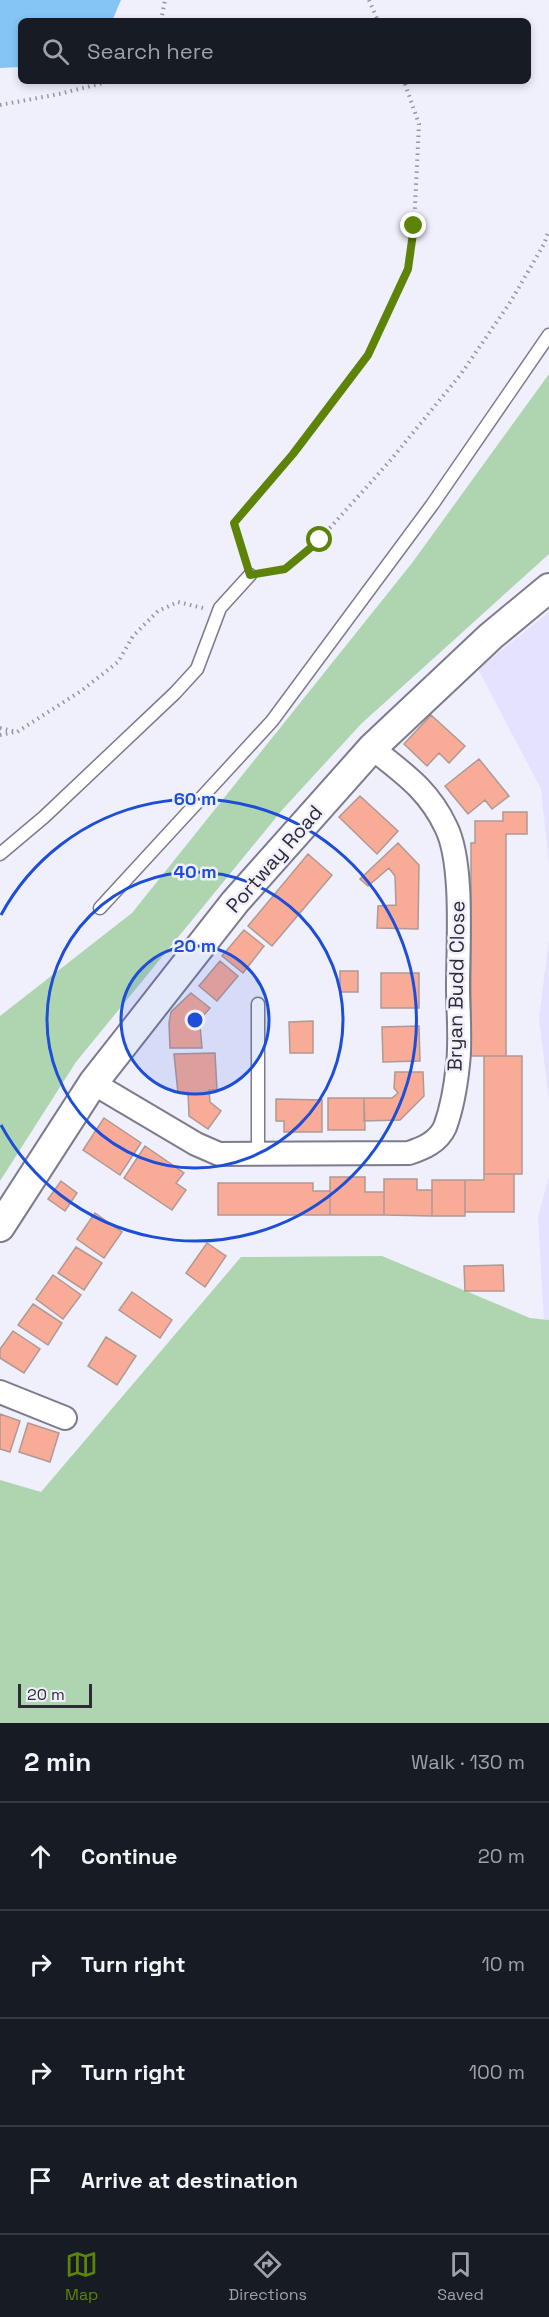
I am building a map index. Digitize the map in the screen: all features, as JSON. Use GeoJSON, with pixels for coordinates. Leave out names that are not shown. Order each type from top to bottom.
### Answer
{"type":"FeatureCollection","features":[{"type":"Feature","properties":{"kind":"street","name":"Portway Road"},"geometry":{"type":"LineString","coordinates":[[0,1227],[93,1083],[235,902],[372,748],[491,636],[549,588]]}},
{"type":"Feature","properties":{"kind":"street","name":"Bryan Budd Close"},"geometry":{"type":"LineString","coordinates":[[93,1083],[219,1154],[409,1153],[428,1146],[439,1137],[448,1117],[458,1064],[457,871],[448,829],[433,804],[418,785],[372,748]]}},
{"type":"Feature","properties":{"kind":"street"},"geometry":{"type":"LineString","coordinates":[[0,1392],[65,1418]]}},
{"type":"Feature","properties":{"kind":"lane"},"geometry":{"type":"LineString","coordinates":[[100,908],[272,721],[432,504],[549,334]]}},
{"type":"Feature","properties":{"kind":"lane"},"geometry":{"type":"LineString","coordinates":[[0,854],[44,818],[190,677],[197,669],[220,608],[250,575]]}},
{"type":"Feature","properties":{"kind":"lane"},"geometry":{"type":"LineString","coordinates":[[258,1004],[258,1155]]}},
{"type":"Feature","properties":{"kind":"path"},"geometry":{"type":"LineString","coordinates":[[162,18],[165,0]]}},
{"type":"Feature","properties":{"kind":"path"},"geometry":{"type":"LineString","coordinates":[[369,0],[377,18]]}},
{"type":"Feature","properties":{"kind":"path"},"geometry":{"type":"LineString","coordinates":[[0,105],[99,84]]}},
{"type":"Feature","properties":{"kind":"path"},"geometry":{"type":"LineString","coordinates":[[405,84],[419,124],[414,226],[408,269],[368,355],[293,454],[234,523],[250,575],[285,569],[320,540],[389,462],[461,374],[510,301],[544,244],[549,230]]}},
{"type":"Feature","properties":{"kind":"path"},"geometry":{"type":"LineString","coordinates":[[0,735],[17,732],[81,691],[118,662],[133,636],[158,611],[178,602],[203,608],[211,628]]}},
{"type":"Feature","properties":{"kind":"path"},"geometry":{"type":"LineString","coordinates":[[0,728],[17,732]]}},
{"type":"Feature","properties":{"kind":"shaded area"},"geometry":{"type":"Polygon","coordinates":[[[549,612],[549,866],[541,789],[478,669],[549,612]]]}},
{"type":"Feature","properties":{"kind":"shaded area"},"geometry":{"type":"Polygon","coordinates":[[[549,939],[549,1101],[539,1018],[549,939]]]}},
{"type":"Feature","properties":{"kind":"shaded area"},"geometry":{"type":"Polygon","coordinates":[[[549,1176],[549,1320],[544,1319],[538,1217],[549,1176]]]}},
{"type":"Feature","properties":{"kind":"green space"},"geometry":{"type":"Polygon","coordinates":[[[549,374],[549,554],[361,724],[283,809],[76,1062],[0,1181],[0,1016],[132,913],[412,563],[549,374]]]}},
{"type":"Feature","properties":{"kind":"green space"},"geometry":{"type":"Polygon","coordinates":[[[382,1256],[530,1318],[549,1320],[549,1723],[0,1723],[0,1480],[41,1492],[241,1257],[382,1256]]]}},
{"type":"Feature","properties":{"kind":"water"},"geometry":{"type":"Polygon","coordinates":[[[0,0],[121,0],[113,18],[18,18],[18,67],[0,68],[0,0]]]}},
{"type":"Feature","properties":{"kind":"building"},"geometry":{"type":"Polygon","coordinates":[[[431,715],[465,746],[449,763],[439,753],[427,766],[404,744],[431,715]]]}},
{"type":"Feature","properties":{"kind":"building"},"geometry":{"type":"Polygon","coordinates":[[[479,759],[509,796],[492,809],[485,800],[468,814],[445,786],[479,759]]]}},
{"type":"Feature","properties":{"kind":"building"},"geometry":{"type":"Polygon","coordinates":[[[360,796],[398,831],[377,854],[339,817],[360,796]]]}},
{"type":"Feature","properties":{"kind":"building"},"geometry":{"type":"Polygon","coordinates":[[[503,812],[527,812],[527,834],[506,834],[506,1056],[471,1056],[471,843],[475,843],[475,821],[503,821],[503,812]]]}},
{"type":"Feature","properties":{"kind":"building"},"geometry":{"type":"Polygon","coordinates":[[[398,843],[419,865],[418,929],[377,928],[378,906],[396,905],[395,876],[389,868],[368,886],[360,879],[398,843]]]}},
{"type":"Feature","properties":{"kind":"building"},"geometry":{"type":"Polygon","coordinates":[[[308,854],[332,875],[272,946],[248,926],[308,854]]]}},
{"type":"Feature","properties":{"kind":"building"},"geometry":{"type":"Polygon","coordinates":[[[244,930],[264,946],[243,973],[222,956],[244,930]]]}},
{"type":"Feature","properties":{"kind":"building"},"geometry":{"type":"Polygon","coordinates":[[[220,961],[238,976],[217,1001],[199,986],[220,961]]]}},
{"type":"Feature","properties":{"kind":"building"},"geometry":{"type":"Polygon","coordinates":[[[340,971],[358,971],[358,992],[340,992],[340,971]]]}},
{"type":"Feature","properties":{"kind":"building"},"geometry":{"type":"Polygon","coordinates":[[[381,973],[419,973],[419,1008],[381,1008],[381,973]]]}},
{"type":"Feature","properties":{"kind":"building"},"geometry":{"type":"Polygon","coordinates":[[[191,993],[210,1008],[203,1016],[200,1026],[202,1048],[170,1048],[171,1012],[191,993]]]}},
{"type":"Feature","properties":{"kind":"building"},"geometry":{"type":"Polygon","coordinates":[[[313,1021],[313,1053],[290,1053],[289,1022],[313,1021]]]}},
{"type":"Feature","properties":{"kind":"building"},"geometry":{"type":"Polygon","coordinates":[[[419,1026],[420,1061],[383,1062],[382,1027],[419,1026]]]}},
{"type":"Feature","properties":{"kind":"building"},"geometry":{"type":"Polygon","coordinates":[[[215,1053],[217,1090],[209,1090],[210,1102],[221,1111],[208,1129],[189,1116],[188,1092],[178,1093],[174,1054],[215,1053]]]}},
{"type":"Feature","properties":{"kind":"building"},"geometry":{"type":"Polygon","coordinates":[[[484,1056],[522,1056],[522,1174],[484,1174],[484,1056]]]}},
{"type":"Feature","properties":{"kind":"building"},"geometry":{"type":"Polygon","coordinates":[[[395,1072],[423,1072],[424,1096],[400,1120],[364,1121],[364,1098],[392,1098],[398,1093],[394,1088],[395,1072]]]}},
{"type":"Feature","properties":{"kind":"building"},"geometry":{"type":"Polygon","coordinates":[[[328,1098],[364,1098],[365,1130],[328,1130],[328,1098]]]}},
{"type":"Feature","properties":{"kind":"building"},"geometry":{"type":"Polygon","coordinates":[[[276,1099],[322,1100],[322,1132],[284,1132],[284,1121],[276,1121],[276,1099]]]}},
{"type":"Feature","properties":{"kind":"building"},"geometry":{"type":"Polygon","coordinates":[[[104,1118],[141,1143],[120,1175],[83,1150],[104,1118]]]}},
{"type":"Feature","properties":{"kind":"building"},"geometry":{"type":"Polygon","coordinates":[[[145,1146],[184,1173],[176,1183],[186,1190],[172,1210],[124,1178],[145,1146]]]}},
{"type":"Feature","properties":{"kind":"building"},"geometry":{"type":"Polygon","coordinates":[[[484,1174],[514,1174],[514,1212],[465,1212],[465,1180],[484,1180],[484,1174]]]}},
{"type":"Feature","properties":{"kind":"building"},"geometry":{"type":"Polygon","coordinates":[[[330,1177],[365,1177],[365,1192],[384,1192],[384,1215],[330,1215],[330,1177]]]}},
{"type":"Feature","properties":{"kind":"building"},"geometry":{"type":"Polygon","coordinates":[[[384,1179],[417,1179],[417,1190],[432,1190],[432,1216],[384,1215],[384,1179]]]}},
{"type":"Feature","properties":{"kind":"building"},"geometry":{"type":"Polygon","coordinates":[[[432,1180],[465,1180],[465,1216],[432,1216],[432,1180]]]}},
{"type":"Feature","properties":{"kind":"building"},"geometry":{"type":"Polygon","coordinates":[[[61,1181],[77,1193],[65,1211],[48,1199],[61,1181]]]}},
{"type":"Feature","properties":{"kind":"building"},"geometry":{"type":"Polygon","coordinates":[[[218,1183],[313,1183],[313,1191],[330,1191],[330,1215],[218,1215],[218,1183]]]}},
{"type":"Feature","properties":{"kind":"building"},"geometry":{"type":"Polygon","coordinates":[[[95,1213],[122,1232],[104,1258],[77,1239],[95,1213]]]}},
{"type":"Feature","properties":{"kind":"building"},"geometry":{"type":"Polygon","coordinates":[[[207,1243],[226,1256],[205,1287],[186,1273],[207,1243]]]}},
{"type":"Feature","properties":{"kind":"building"},"geometry":{"type":"Polygon","coordinates":[[[76,1247],[102,1263],[84,1290],[58,1273],[76,1247]]]}},
{"type":"Feature","properties":{"kind":"building"},"geometry":{"type":"Polygon","coordinates":[[[503,1265],[504,1291],[465,1291],[464,1266],[503,1265]]]}},
{"type":"Feature","properties":{"kind":"building"},"geometry":{"type":"Polygon","coordinates":[[[53,1275],[81,1295],[63,1319],[36,1299],[53,1275]]]}},
{"type":"Feature","properties":{"kind":"building"},"geometry":{"type":"Polygon","coordinates":[[[132,1292],[172,1320],[160,1338],[119,1310],[132,1292]]]}},
{"type":"Feature","properties":{"kind":"building"},"geometry":{"type":"Polygon","coordinates":[[[33,1304],[62,1323],[48,1345],[18,1325],[33,1304]]]}},
{"type":"Feature","properties":{"kind":"building"},"geometry":{"type":"Polygon","coordinates":[[[13,1331],[40,1349],[24,1373],[0,1358],[0,1349],[13,1331]]]}},
{"type":"Feature","properties":{"kind":"building"},"geometry":{"type":"Polygon","coordinates":[[[106,1337],[136,1356],[117,1385],[88,1366],[106,1337]]]}},
{"type":"Feature","properties":{"kind":"building"},"geometry":{"type":"Polygon","coordinates":[[[0,1414],[20,1421],[10,1452],[0,1449],[0,1414]]]}},
{"type":"Feature","properties":{"kind":"building"},"geometry":{"type":"Polygon","coordinates":[[[28,1423],[59,1433],[50,1462],[19,1452],[28,1423]]]}},
{"type":"Feature","properties":{"kind":"route"},"geometry":{"type":"LineString","coordinates":[[320,540],[285,569],[250,575],[234,523],[293,454],[368,355],[408,269],[414,226]]}}]}
